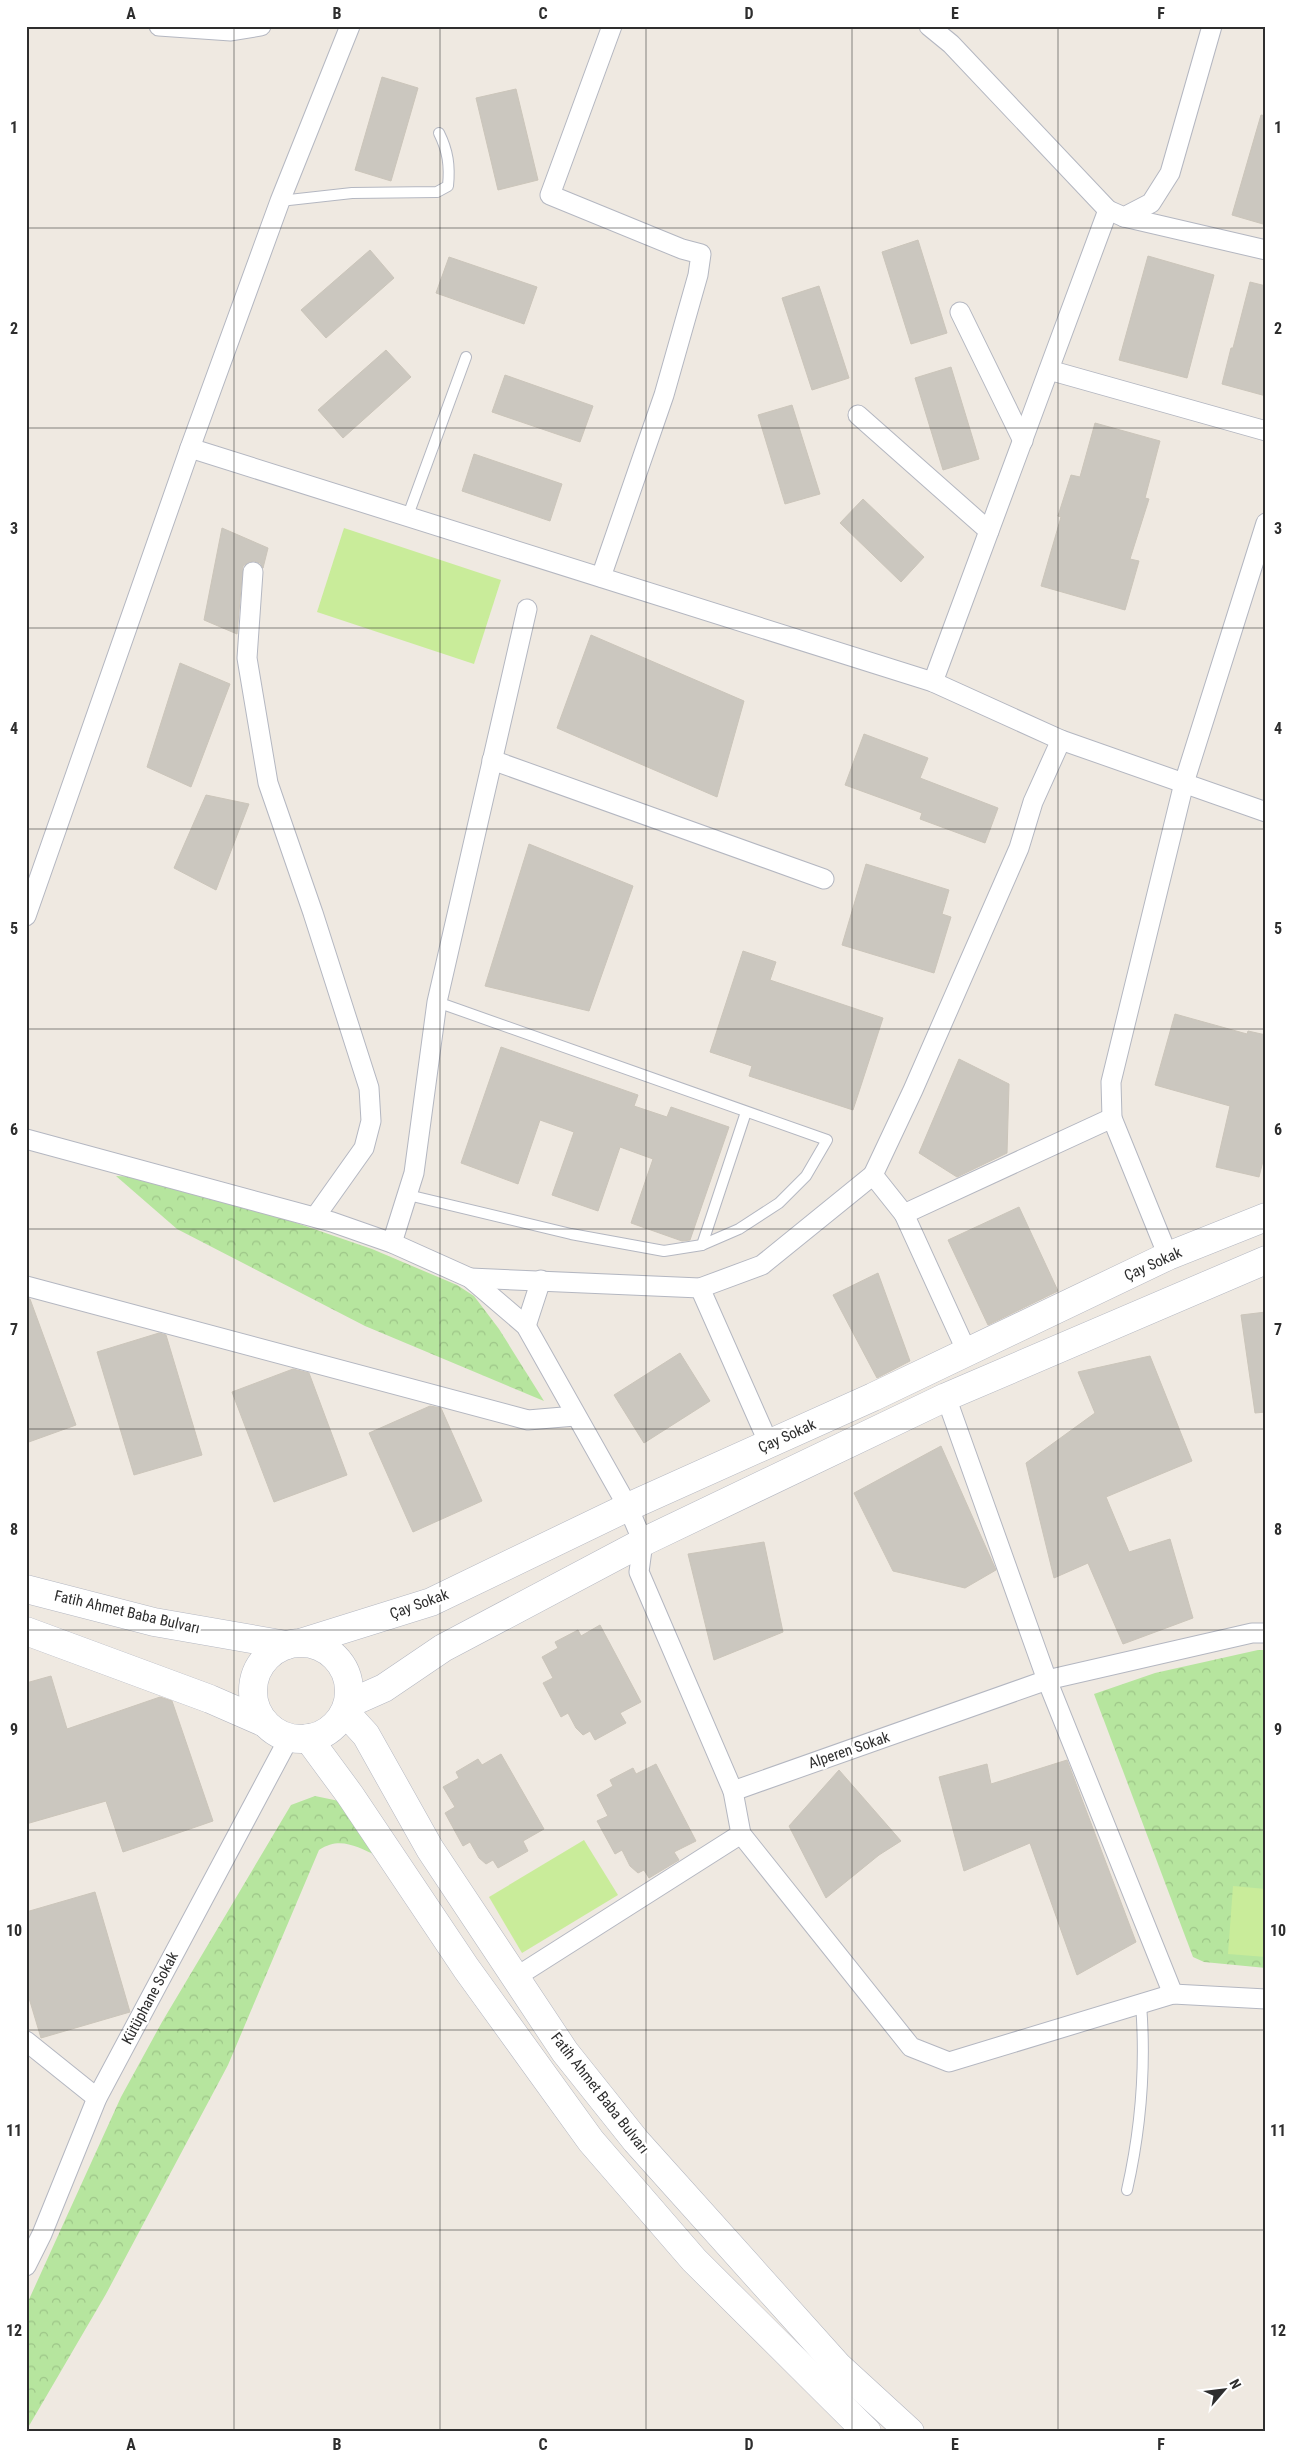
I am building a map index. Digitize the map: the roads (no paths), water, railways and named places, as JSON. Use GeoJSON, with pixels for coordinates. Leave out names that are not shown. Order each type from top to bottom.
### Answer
{"type":"FeatureCollection","features":[{"type":"Feature","properties":{"kind":"main road","name":"Çay Sokak"},"geometry":{"type":"LineString","coordinates":[[295,1644],[431,1602],[628,1508],[968,1352],[1168,1256],[1266,1217]]}},
{"type":"Feature","properties":{"kind":"main road"},"geometry":{"type":"LineString","coordinates":[[346,1708],[384,1688],[443,1648],[643,1542],[946,1397],[1266,1260]]}},
{"type":"Feature","properties":{"kind":"main road","name":"Fatih Ahmet Baba Bulvarı"},"geometry":{"type":"LineString","coordinates":[[26,1589],[154,1622],[295,1644]]}},
{"type":"Feature","properties":{"kind":"main road"},"geometry":{"type":"LineString","coordinates":[[26,1631],[210,1699],[266,1723]]}},
{"type":"Feature","properties":{"kind":"main road"},"geometry":{"type":"LineString","coordinates":[[295,1644],[317,1645],[330,1652],[340,1662],[348,1682],[346,1708],[336,1725],[323,1734],[298,1738],[276,1732],[266,1723],[257,1710],[253,1694],[255,1678],[261,1664],[272,1652],[295,1644]]}},
{"type":"Feature","properties":{"kind":"main road","name":"Fatih Ahmet Baba Bulvarı"},"geometry":{"type":"LineString","coordinates":[[346,1708],[366,1735],[430,1850],[565,2052],[636,2141],[838,2366],[910,2432]]}},
{"type":"Feature","properties":{"kind":"main road"},"geometry":{"type":"LineString","coordinates":[[298,1738],[350,1795],[466,1968],[590,2141],[694,2260],[867,2432]]}},
{"type":"Feature","properties":{"kind":"street"},"geometry":{"type":"LineString","coordinates":[[159,26],[231,31],[261,26]]}},
{"type":"Feature","properties":{"kind":"street"},"geometry":{"type":"LineString","coordinates":[[26,916],[190,448],[280,201],[350,26]]}},
{"type":"Feature","properties":{"kind":"street"},"geometry":{"type":"LineString","coordinates":[[600,577],[664,396],[698,275],[702,254],[682,248],[550,195],[612,26]]}},
{"type":"Feature","properties":{"kind":"street"},"geometry":{"type":"LineString","coordinates":[[929,26],[950,44],[1116,214],[1266,250]]}},
{"type":"Feature","properties":{"kind":"street"},"geometry":{"type":"LineString","coordinates":[[1116,214],[1151,204],[1170,173],[1212,26]]}},
{"type":"Feature","properties":{"kind":"street"},"geometry":{"type":"LineString","coordinates":[[933,682],[1049,370],[1116,214]]}},
{"type":"Feature","properties":{"kind":"street"},"geometry":{"type":"LineString","coordinates":[[960,312],[1023,441]]}},
{"type":"Feature","properties":{"kind":"street"},"geometry":{"type":"LineString","coordinates":[[1049,370],[1266,431]]}},
{"type":"Feature","properties":{"kind":"street"},"geometry":{"type":"LineString","coordinates":[[858,416],[989,531]]}},
{"type":"Feature","properties":{"kind":"street"},"geometry":{"type":"LineString","coordinates":[[190,448],[933,682],[1061,740],[1266,812]]}},
{"type":"Feature","properties":{"kind":"street"},"geometry":{"type":"LineString","coordinates":[[1168,1256],[1112,1118],[1111,1082],[1184,783],[1266,523]]}},
{"type":"Feature","properties":{"kind":"street"},"geometry":{"type":"LineString","coordinates":[[253,572],[247,658],[268,783],[313,913],[369,1088],[371,1121],[364,1148],[315,1217]]}},
{"type":"Feature","properties":{"kind":"street"},"geometry":{"type":"LineString","coordinates":[[392,1243],[414,1174],[437,1002],[526,609]]}},
{"type":"Feature","properties":{"kind":"street"},"geometry":{"type":"LineString","coordinates":[[470,1278],[700,1288],[762,1265],[873,1174],[913,1090],[1019,848],[1033,802],[1061,740]]}},
{"type":"Feature","properties":{"kind":"street"},"geometry":{"type":"LineString","coordinates":[[492,760],[824,878]]}},
{"type":"Feature","properties":{"kind":"street"},"geometry":{"type":"LineString","coordinates":[[904,1214],[1112,1118]]}},
{"type":"Feature","properties":{"kind":"street"},"geometry":{"type":"LineString","coordinates":[[26,1139],[315,1217],[392,1243],[470,1278],[526,1326],[628,1508],[643,1542],[639,1572],[733,1791],[741,1834],[910,2048],[949,2062],[1173,1994],[1266,2000]]}},
{"type":"Feature","properties":{"kind":"street"},"geometry":{"type":"LineString","coordinates":[[873,1174],[904,1214],[968,1352]]}},
{"type":"Feature","properties":{"kind":"street"},"geometry":{"type":"LineString","coordinates":[[526,1326],[541,1280]]}},
{"type":"Feature","properties":{"kind":"street"},"geometry":{"type":"LineString","coordinates":[[26,1286],[528,1420],[575,1416]]}},
{"type":"Feature","properties":{"kind":"street"},"geometry":{"type":"LineString","coordinates":[[700,1288],[769,1444]]}},
{"type":"Feature","properties":{"kind":"street"},"geometry":{"type":"LineString","coordinates":[[946,1397],[1047,1680],[1173,1994]]}},
{"type":"Feature","properties":{"kind":"street","name":"Alperen Sokak"},"geometry":{"type":"LineString","coordinates":[[733,1791],[1047,1680],[1252,1633],[1266,1633]]}},
{"type":"Feature","properties":{"kind":"street","name":"Kütüphane Sokak"},"geometry":{"type":"LineString","coordinates":[[26,2266],[42,2234],[97,2098],[298,1738]]}},
{"type":"Feature","properties":{"kind":"street"},"geometry":{"type":"LineString","coordinates":[[516,1977],[741,1834]]}},
{"type":"Feature","properties":{"kind":"street"},"geometry":{"type":"LineString","coordinates":[[26,2041],[97,2098]]}},
{"type":"Feature","properties":{"kind":"lane"},"geometry":{"type":"LineString","coordinates":[[280,201],[352,192],[437,192],[448,186],[449,171],[447,149],[439,133]]}},
{"type":"Feature","properties":{"kind":"lane"},"geometry":{"type":"LineString","coordinates":[[408,518],[466,357]]}},
{"type":"Feature","properties":{"kind":"lane"},"geometry":{"type":"LineString","coordinates":[[408,1195],[571,1234],[664,1251],[702,1245],[739,1229],[779,1203],[806,1176],[827,1140],[437,1002]]}},
{"type":"Feature","properties":{"kind":"lane"},"geometry":{"type":"LineString","coordinates":[[702,1245],[746,1112]]}},
{"type":"Feature","properties":{"kind":"lane"},"geometry":{"type":"LineString","coordinates":[[1127,2190],[1142,2110],[1144,2053],[1141,2004]]}}]}
